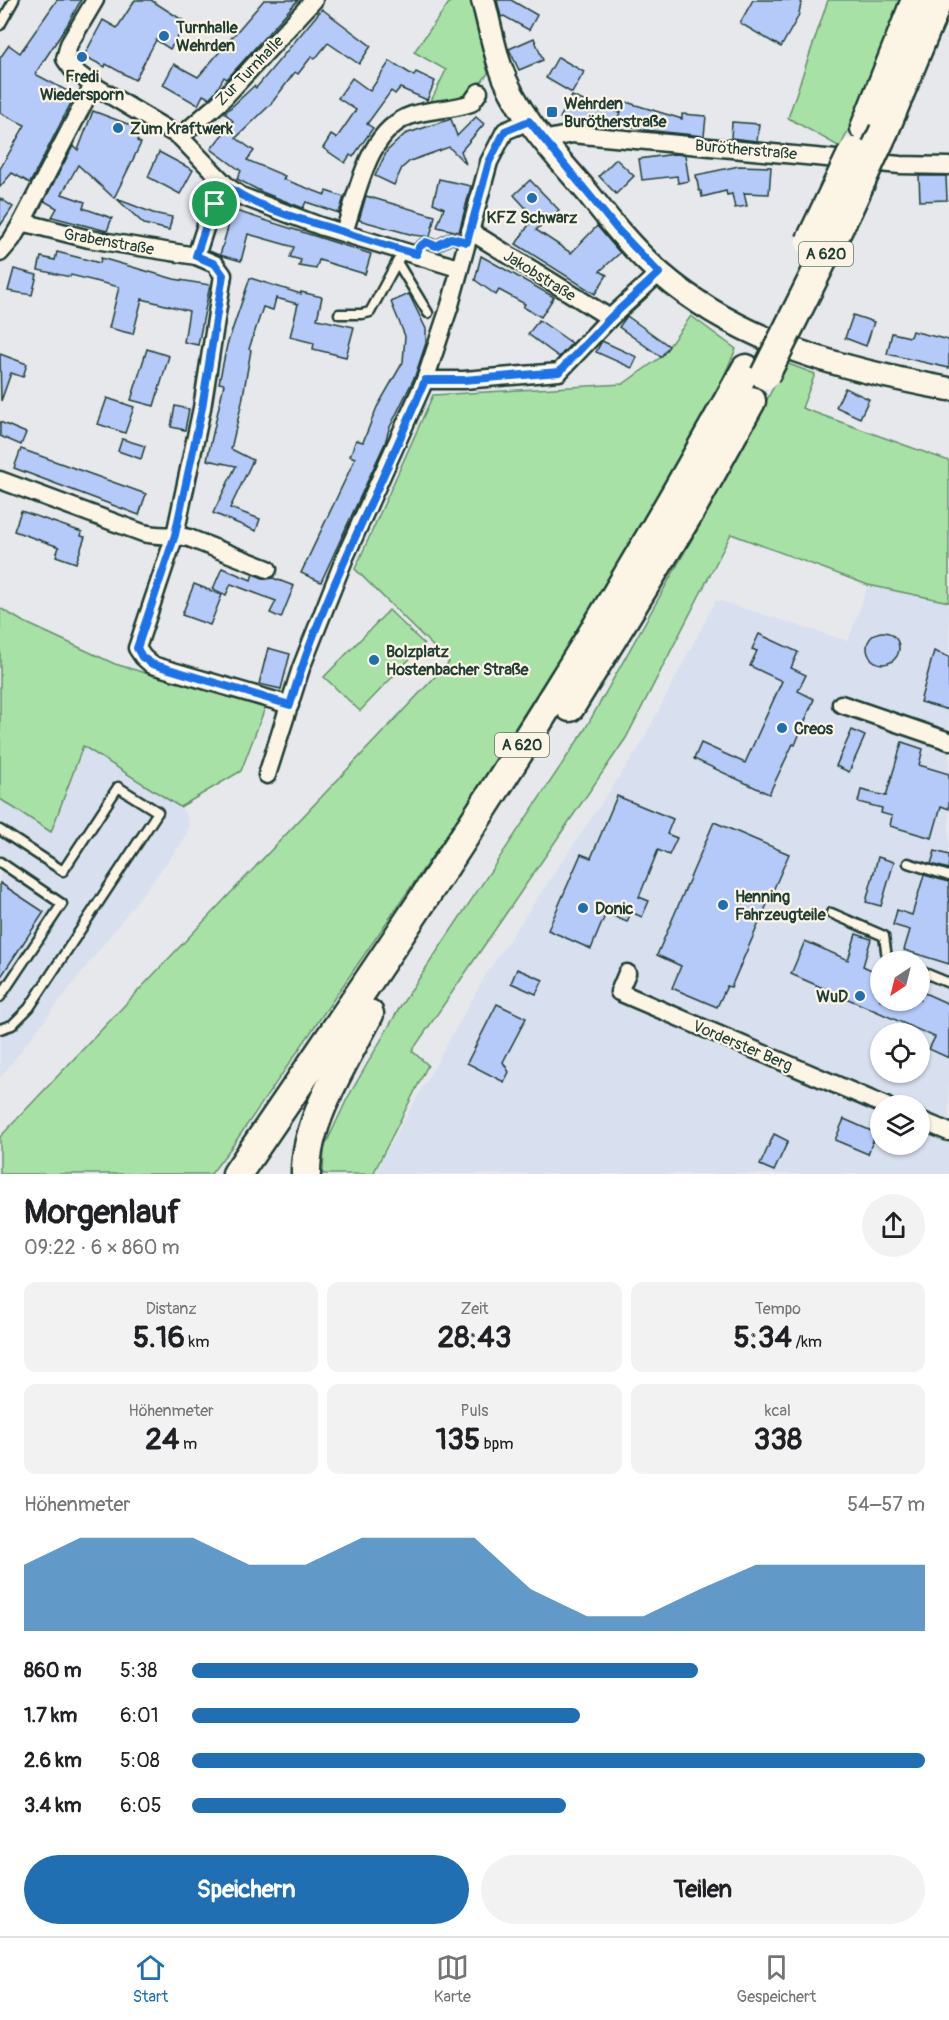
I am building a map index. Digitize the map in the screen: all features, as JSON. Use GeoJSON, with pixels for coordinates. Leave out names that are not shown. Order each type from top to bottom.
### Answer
{"type":"FeatureCollection","features":[{"type":"Feature","properties":{"kind":"highway","name":"A 620"},"geometry":{"type":"LineString","coordinates":[[237,1174],[366,985],[561,685],[672,500],[756,372],[843,219],[916,0]]}},
{"type":"Feature","properties":{"kind":"highway","name":"A 620"},"geometry":{"type":"LineString","coordinates":[[874,130],[938,0]]}},
{"type":"Feature","properties":{"kind":"highway","name":"A 620"},"geometry":{"type":"LineString","coordinates":[[261,1174],[577,697],[636,602],[689,513],[756,372]]}},
{"type":"Feature","properties":{"kind":"highway"},"geometry":{"type":"LineString","coordinates":[[306,1174],[310,1138],[320,1111],[369,1014]]}},
{"type":"Feature","properties":{"kind":"street"},"geometry":{"type":"LineString","coordinates":[[95,0],[69,44],[65,59],[72,69],[93,85],[180,137],[227,186],[260,205],[344,232],[406,256],[458,268]]}},
{"type":"Feature","properties":{"kind":"street","name":"Zur Turnhalle"},"geometry":{"type":"LineString","coordinates":[[180,137],[219,104],[314,0]]}},
{"type":"Feature","properties":{"kind":"street"},"geometry":{"type":"LineString","coordinates":[[483,0],[501,67],[519,107],[543,140],[617,229],[659,273],[699,303],[737,326],[819,359],[949,389]]}},
{"type":"Feature","properties":{"kind":"street"},"geometry":{"type":"LineString","coordinates":[[0,253],[22,222],[93,85]]}},
{"type":"Feature","properties":{"kind":"street"},"geometry":{"type":"LineString","coordinates":[[344,232],[367,164],[392,125],[419,113],[471,103],[479,92]]}},
{"type":"Feature","properties":{"kind":"street"},"geometry":{"type":"LineString","coordinates":[[267,775],[301,668],[345,557],[425,380],[450,305],[458,268],[469,237],[489,162],[505,131],[529,121]]}},
{"type":"Feature","properties":{"kind":"street","name":"Burötherstraße"},"geometry":{"type":"LineString","coordinates":[[543,140],[572,134],[900,165],[949,166]]}},
{"type":"Feature","properties":{"kind":"street"},"geometry":{"type":"LineString","coordinates":[[227,186],[208,219],[196,256],[215,264],[223,275],[202,408],[175,535],[137,648],[142,657],[164,669],[290,705]]}},
{"type":"Feature","properties":{"kind":"street","name":"Grabenstraße"},"geometry":{"type":"LineString","coordinates":[[22,222],[89,238],[196,256]]}},
{"type":"Feature","properties":{"kind":"street","name":"Jakobstraße"},"geometry":{"type":"LineString","coordinates":[[469,237],[610,318]]}},
{"type":"Feature","properties":{"kind":"street"},"geometry":{"type":"LineString","coordinates":[[425,380],[464,380],[559,372],[610,318],[659,273]]}},
{"type":"Feature","properties":{"kind":"street"},"geometry":{"type":"LineString","coordinates":[[0,480],[143,533],[159,537],[175,535],[268,570]]}},
{"type":"Feature","properties":{"kind":"street"},"geometry":{"type":"LineString","coordinates":[[841,704],[949,741]]}},
{"type":"Feature","properties":{"kind":"street","name":"Vorderster Berg"},"geometry":{"type":"LineString","coordinates":[[627,973],[619,992],[870,1099]]}},
{"type":"Feature","properties":{"kind":"street"},"geometry":{"type":"LineString","coordinates":[[930,1124],[949,1132]]}},
{"type":"Feature","properties":{"kind":"lane"},"geometry":{"type":"LineString","coordinates":[[0,25],[14,0]]}},
{"type":"Feature","properties":{"kind":"lane"},"geometry":{"type":"LineString","coordinates":[[339,314],[370,312],[406,256],[426,242],[436,246],[451,238],[469,237]]}},
{"type":"Feature","properties":{"kind":"lane"},"geometry":{"type":"LineString","coordinates":[[406,256],[428,313]]}},
{"type":"Feature","properties":{"kind":"lane"},"geometry":{"type":"LineString","coordinates":[[0,830],[63,871],[118,787],[158,812],[29,1008],[12,1025],[0,1029]]}},
{"type":"Feature","properties":{"kind":"lane"},"geometry":{"type":"LineString","coordinates":[[0,862],[62,904],[0,997]]}},
{"type":"Feature","properties":{"kind":"lane"},"geometry":{"type":"LineString","coordinates":[[908,863],[949,876]]}},
{"type":"Feature","properties":{"kind":"lane"},"geometry":{"type":"LineString","coordinates":[[831,913],[884,936],[886,951]]}},
{"type":"Feature","properties":{"kind":"lane"},"geometry":{"type":"LineString","coordinates":[[930,975],[949,983]]}},
{"type":"Feature","properties":{"kind":"shaded area"},"geometry":{"type":"Polygon","coordinates":[[[868,585],[949,602],[949,1174],[374,1174],[487,973],[640,746],[716,600],[848,641],[868,585]]]}},
{"type":"Feature","properties":{"kind":"shaded area"},"geometry":{"type":"Polygon","coordinates":[[[83,746],[180,807],[187,816],[189,826],[184,840],[0,1078],[0,799],[51,832],[83,746]]]}},
{"type":"Feature","properties":{"kind":"green space"},"geometry":{"type":"Polygon","coordinates":[[[451,0],[470,0],[488,73],[471,97],[431,101],[446,70],[414,52],[451,0]]]}},
{"type":"Feature","properties":{"kind":"green space"},"geometry":{"type":"Polygon","coordinates":[[[828,0],[904,0],[870,88],[840,147],[788,118],[828,0]]]}},
{"type":"Feature","properties":{"kind":"green space"},"geometry":{"type":"Polygon","coordinates":[[[691,316],[736,349],[694,442],[562,668],[211,1174],[0,1174],[0,1137],[449,662],[355,569],[433,395],[623,384],[661,357],[691,316]]]}},
{"type":"Feature","properties":{"kind":"green space"},"geometry":{"type":"Polygon","coordinates":[[[786,363],[815,374],[802,408],[949,461],[949,602],[868,585],[731,534],[626,738],[412,1051],[428,1065],[373,1174],[323,1174],[324,1148],[347,1099],[400,1007],[584,731],[728,475],[786,363]]]}},
{"type":"Feature","properties":{"kind":"green space"},"geometry":{"type":"Polygon","coordinates":[[[0,608],[22,621],[115,664],[265,708],[241,771],[180,807],[83,746],[51,832],[0,799],[0,608]]]}},
{"type":"Feature","properties":{"kind":"green space","name":"Bolzplatz Hostenbacher Straße"},"geometry":{"type":"Polygon","coordinates":[[[389,610],[424,644],[360,711],[324,677],[389,610]]]}},
{"type":"Feature","properties":{"kind":"building"},"geometry":{"type":"Polygon","coordinates":[[[57,0],[81,0],[35,74],[75,95],[30,183],[12,173],[0,187],[0,169],[25,125],[0,113],[0,58],[9,45],[20,53],[57,0]]]}},
{"type":"Feature","properties":{"kind":"building"},"geometry":{"type":"Polygon","coordinates":[[[135,0],[151,0],[187,23],[170,49],[156,40],[135,80],[106,64],[105,67],[84,56],[103,20],[117,28],[135,0]]]}},
{"type":"Feature","properties":{"kind":"building"},"geometry":{"type":"Polygon","coordinates":[[[264,0],[298,0],[227,79],[224,77],[209,98],[203,95],[198,105],[163,85],[174,64],[198,77],[264,0]]]}},
{"type":"Feature","properties":{"kind":"building"},"geometry":{"type":"Polygon","coordinates":[[[497,0],[511,0],[537,15],[529,30],[504,16],[501,17],[497,0]]]}},
{"type":"Feature","properties":{"kind":"building"},"geometry":{"type":"Polygon","coordinates":[[[753,0],[802,0],[798,17],[781,47],[740,23],[753,0]]]}},
{"type":"Feature","properties":{"kind":"building"},"geometry":{"type":"Polygon","coordinates":[[[322,9],[371,46],[359,64],[328,43],[315,59],[312,56],[298,74],[295,72],[271,104],[236,138],[254,151],[247,160],[285,176],[283,179],[325,195],[326,191],[344,197],[339,213],[306,202],[303,208],[262,192],[237,179],[241,171],[211,149],[233,121],[225,113],[254,86],[256,88],[322,9]]]}},
{"type":"Feature","properties":{"kind":"building"},"geometry":{"type":"Polygon","coordinates":[[[534,38],[543,60],[519,70],[509,49],[534,38]]]}},
{"type":"Feature","properties":{"kind":"building"},"geometry":{"type":"Polygon","coordinates":[[[558,57],[584,72],[572,93],[546,78],[558,57]]]}},
{"type":"Feature","properties":{"kind":"building"},"geometry":{"type":"Polygon","coordinates":[[[390,61],[414,76],[416,72],[435,81],[427,100],[400,88],[395,94],[391,91],[367,124],[373,128],[353,157],[350,155],[345,163],[323,148],[331,135],[336,138],[338,136],[356,110],[338,98],[352,78],[370,91],[390,61]]]}},
{"type":"Feature","properties":{"kind":"building"},"geometry":{"type":"Polygon","coordinates":[[[572,96],[604,110],[606,106],[620,113],[614,127],[572,124],[560,118],[572,96]]]}},
{"type":"Feature","properties":{"kind":"building"},"geometry":{"type":"Polygon","coordinates":[[[626,102],[682,119],[682,114],[706,116],[704,136],[645,130],[616,122],[626,102]]]}},
{"type":"Feature","properties":{"kind":"building"},"geometry":{"type":"Polygon","coordinates":[[[93,111],[141,129],[137,141],[141,143],[114,198],[78,165],[62,194],[85,202],[83,208],[112,218],[107,231],[52,217],[57,208],[44,201],[73,146],[78,150],[93,111]]]}},
{"type":"Feature","properties":{"kind":"building"},"geometry":{"type":"Polygon","coordinates":[[[476,117],[484,124],[461,151],[466,164],[449,147],[410,161],[402,168],[394,185],[375,176],[387,151],[405,134],[451,119],[457,136],[476,117]]]}},
{"type":"Feature","properties":{"kind":"building"},"geometry":{"type":"Polygon","coordinates":[[[732,122],[759,124],[757,141],[731,138],[732,122]]]}},
{"type":"Feature","properties":{"kind":"building"},"geometry":{"type":"Polygon","coordinates":[[[159,152],[193,170],[180,194],[148,177],[159,152]]]}},
{"type":"Feature","properties":{"kind":"building"},"geometry":{"type":"Polygon","coordinates":[[[675,154],[685,155],[689,181],[678,183],[677,176],[642,180],[639,159],[675,154]]]}},
{"type":"Feature","properties":{"kind":"building"},"geometry":{"type":"Polygon","coordinates":[[[616,159],[634,176],[616,194],[599,176],[616,159]]]}},
{"type":"Feature","properties":{"kind":"building"},"geometry":{"type":"Polygon","coordinates":[[[739,166],[771,167],[769,194],[744,193],[747,206],[735,208],[732,194],[727,195],[726,191],[702,197],[696,175],[739,166]]]}},
{"type":"Feature","properties":{"kind":"building"},"geometry":{"type":"Polygon","coordinates":[[[919,176],[946,176],[947,200],[920,201],[919,176]]]}},
{"type":"Feature","properties":{"kind":"building"},"geometry":{"type":"Polygon","coordinates":[[[439,179],[471,186],[459,232],[437,227],[444,208],[433,203],[439,179]]]}},
{"type":"Feature","properties":{"kind":"building"},"geometry":{"type":"Polygon","coordinates":[[[530,180],[559,210],[536,230],[571,253],[597,226],[620,253],[600,271],[607,275],[595,294],[516,244],[534,217],[514,195],[530,180]]]}},
{"type":"Feature","properties":{"kind":"building"},"geometry":{"type":"Polygon","coordinates":[[[366,196],[435,216],[430,237],[413,235],[359,220],[366,196]]]}},
{"type":"Feature","properties":{"kind":"building"},"geometry":{"type":"Polygon","coordinates":[[[0,198],[13,207],[0,226],[0,198]]]}},
{"type":"Feature","properties":{"kind":"building"},"geometry":{"type":"Polygon","coordinates":[[[117,199],[153,213],[172,217],[169,230],[144,224],[117,199]]]}},
{"type":"Feature","properties":{"kind":"building"},"geometry":{"type":"Polygon","coordinates":[[[233,210],[371,254],[365,274],[319,260],[316,269],[299,266],[301,260],[290,257],[294,247],[248,234],[241,261],[220,255],[233,210]]]}},
{"type":"Feature","properties":{"kind":"building"},"geometry":{"type":"Polygon","coordinates":[[[57,252],[100,263],[101,258],[174,279],[210,285],[198,345],[184,342],[189,311],[142,299],[133,334],[109,328],[119,287],[71,275],[70,277],[38,270],[41,257],[55,260],[57,252]]]}},
{"type":"Feature","properties":{"kind":"building"},"geometry":{"type":"Polygon","coordinates":[[[481,256],[554,297],[541,317],[523,307],[525,304],[499,290],[496,295],[475,280],[481,256]]]}},
{"type":"Feature","properties":{"kind":"building"},"geometry":{"type":"Polygon","coordinates":[[[14,269],[37,275],[32,295],[8,291],[14,269]]]}},
{"type":"Feature","properties":{"kind":"building"},"geometry":{"type":"Polygon","coordinates":[[[250,278],[301,294],[301,292],[322,297],[317,319],[354,327],[346,357],[313,349],[314,343],[290,337],[298,304],[276,298],[273,310],[263,307],[249,349],[251,350],[242,402],[231,449],[253,460],[230,508],[260,519],[256,531],[213,513],[236,466],[207,460],[224,384],[219,383],[227,345],[250,278]]]}},
{"type":"Feature","properties":{"kind":"building"},"geometry":{"type":"Polygon","coordinates":[[[409,294],[426,329],[426,343],[415,376],[321,582],[301,573],[355,458],[350,456],[356,440],[363,442],[377,407],[403,362],[405,336],[391,302],[409,294]]]}},
{"type":"Feature","properties":{"kind":"building"},"geometry":{"type":"Polygon","coordinates":[[[853,315],[874,322],[866,346],[845,338],[853,315]]]}},
{"type":"Feature","properties":{"kind":"building"},"geometry":{"type":"Polygon","coordinates":[[[627,316],[669,346],[661,357],[619,327],[627,316]]]}},
{"type":"Feature","properties":{"kind":"building"},"geometry":{"type":"Polygon","coordinates":[[[539,320],[572,343],[559,357],[528,334],[539,320]]]}},
{"type":"Feature","properties":{"kind":"building"},"geometry":{"type":"Polygon","coordinates":[[[912,331],[949,340],[949,368],[887,354],[892,333],[910,337],[912,331]]]}},
{"type":"Feature","properties":{"kind":"building"},"geometry":{"type":"Polygon","coordinates":[[[602,341],[637,357],[632,368],[596,352],[602,341]]]}},
{"type":"Feature","properties":{"kind":"building"},"geometry":{"type":"Polygon","coordinates":[[[147,349],[169,356],[154,406],[131,400],[147,349]]]}},
{"type":"Feature","properties":{"kind":"building"},"geometry":{"type":"Polygon","coordinates":[[[0,354],[27,364],[23,377],[11,373],[1,401],[0,354]]]}},
{"type":"Feature","properties":{"kind":"building"},"geometry":{"type":"Polygon","coordinates":[[[845,388],[869,399],[860,418],[836,407],[845,388]]]}},
{"type":"Feature","properties":{"kind":"building"},"geometry":{"type":"Polygon","coordinates":[[[107,398],[134,407],[125,433],[98,424],[107,398]]]}},
{"type":"Feature","properties":{"kind":"building"},"geometry":{"type":"Polygon","coordinates":[[[175,406],[189,409],[185,430],[171,427],[175,406]]]}},
{"type":"Feature","properties":{"kind":"building"},"geometry":{"type":"Polygon","coordinates":[[[0,422],[26,433],[21,445],[0,436],[0,422]]]}},
{"type":"Feature","properties":{"kind":"building"},"geometry":{"type":"Polygon","coordinates":[[[122,439],[145,446],[141,459],[118,451],[122,439]]]}},
{"type":"Feature","properties":{"kind":"building"},"geometry":{"type":"Polygon","coordinates":[[[21,449],[146,494],[139,515],[14,468],[21,449]]]}},
{"type":"Feature","properties":{"kind":"building"},"geometry":{"type":"Polygon","coordinates":[[[21,511],[82,532],[81,536],[85,537],[76,563],[56,556],[59,547],[14,531],[21,511]]]}},
{"type":"Feature","properties":{"kind":"building"},"geometry":{"type":"Polygon","coordinates":[[[222,568],[251,580],[253,574],[294,586],[281,618],[270,613],[276,601],[231,584],[226,595],[213,589],[222,568]]]}},
{"type":"Feature","properties":{"kind":"building"},"geometry":{"type":"Polygon","coordinates":[[[194,584],[222,595],[210,625],[182,615],[194,584]]]}},
{"type":"Feature","properties":{"kind":"building"},"geometry":{"type":"Polygon","coordinates":[[[883,632],[895,636],[899,648],[895,660],[883,664],[871,660],[867,648],[871,636],[883,632]]]}},
{"type":"Feature","properties":{"kind":"building","name":"Creos"},"geometry":{"type":"Polygon","coordinates":[[[759,634],[798,652],[791,668],[806,675],[798,691],[814,699],[795,745],[793,744],[769,794],[694,759],[701,743],[745,763],[782,681],[750,666],[757,651],[752,649],[759,634]]]}},
{"type":"Feature","properties":{"kind":"building"},"geometry":{"type":"Polygon","coordinates":[[[268,648],[290,654],[281,689],[259,684],[268,648]]]}},
{"type":"Feature","properties":{"kind":"building"},"geometry":{"type":"Polygon","coordinates":[[[934,651],[949,657],[949,710],[920,702],[934,651]]]}},
{"type":"Feature","properties":{"kind":"building"},"geometry":{"type":"Polygon","coordinates":[[[852,730],[865,736],[849,772],[836,766],[852,730]]]}},
{"type":"Feature","properties":{"kind":"building"},"geometry":{"type":"Polygon","coordinates":[[[902,742],[923,749],[919,765],[949,774],[949,809],[941,806],[932,838],[890,826],[892,816],[881,813],[882,808],[858,802],[861,790],[886,796],[902,742]]]}},
{"type":"Feature","properties":{"kind":"building"},"geometry":{"type":"Polygon","coordinates":[[[617,796],[673,819],[667,834],[677,838],[669,855],[658,850],[639,897],[649,901],[642,917],[631,912],[627,922],[606,913],[591,949],[548,930],[581,854],[591,858],[617,796]]]}},
{"type":"Feature","properties":{"kind":"building","name":"Henning Fahrzeugteile"},"geometry":{"type":"Polygon","coordinates":[[[714,822],[789,854],[731,987],[727,986],[717,1007],[672,988],[681,966],[657,955],[714,822]]]}},
{"type":"Feature","properties":{"kind":"building"},"geometry":{"type":"Polygon","coordinates":[[[935,851],[949,855],[949,869],[931,864],[935,851]]]}},
{"type":"Feature","properties":{"kind":"building"},"geometry":{"type":"Polygon","coordinates":[[[878,857],[894,862],[881,906],[866,902],[878,857]]]}},
{"type":"Feature","properties":{"kind":"building"},"geometry":{"type":"Polygon","coordinates":[[[924,875],[949,882],[949,964],[930,958],[930,951],[904,950],[910,930],[893,925],[897,910],[912,915],[924,875]]]}},
{"type":"Feature","properties":{"kind":"building"},"geometry":{"type":"Polygon","coordinates":[[[0,883],[44,912],[0,978],[0,883]]]}},
{"type":"Feature","properties":{"kind":"building","name":"WuD"},"geometry":{"type":"Polygon","coordinates":[[[856,934],[871,939],[863,966],[870,969],[870,1009],[791,974],[805,941],[848,960],[856,934]]]}},
{"type":"Feature","properties":{"kind":"building"},"geometry":{"type":"Polygon","coordinates":[[[517,969],[543,980],[536,994],[511,983],[517,969]]]}},
{"type":"Feature","properties":{"kind":"building","name":"WuD"},"geometry":{"type":"Polygon","coordinates":[[[930,995],[949,1004],[949,1058],[930,1049],[935,1037],[930,1035],[930,1023],[903,1023],[876,1011],[930,1011],[930,995]]]}},
{"type":"Feature","properties":{"kind":"building"},"geometry":{"type":"Polygon","coordinates":[[[497,1004],[526,1018],[503,1062],[509,1072],[504,1082],[467,1063],[497,1004]]]}},
{"type":"Feature","properties":{"kind":"building"},"geometry":{"type":"Polygon","coordinates":[[[844,1119],[870,1130],[868,1154],[835,1140],[844,1119]]]}},
{"type":"Feature","properties":{"kind":"building"},"geometry":{"type":"Polygon","coordinates":[[[774,1134],[788,1141],[774,1171],[760,1165],[774,1134]]]}},
{"type":"Feature","properties":{"kind":"place","name":"Turnhalle Wehrden"},"geometry":{"type":"Point","coordinates":[164,36]}},
{"type":"Feature","properties":{"kind":"place","name":"Fredi Wiedersporn"},"geometry":{"type":"Point","coordinates":[82,57]}},
{"type":"Feature","properties":{"kind":"place","name":"Wehrden Burötherstraße"},"geometry":{"type":"Point","coordinates":[552,112]}},
{"type":"Feature","properties":{"kind":"place","name":"Zum Kraftwerk"},"geometry":{"type":"Point","coordinates":[118,128]}},
{"type":"Feature","properties":{"kind":"place","name":"KFZ Schwarz"},"geometry":{"type":"Point","coordinates":[532,198]}},
{"type":"Feature","properties":{"kind":"place","name":"Bolzplatz Hostenbacher Straße"},"geometry":{"type":"Point","coordinates":[374,660]}},
{"type":"Feature","properties":{"kind":"place","name":"Creos"},"geometry":{"type":"Point","coordinates":[782,728]}},
{"type":"Feature","properties":{"kind":"place","name":"Henning Fahrzeugteile"},"geometry":{"type":"Point","coordinates":[723,905]}},
{"type":"Feature","properties":{"kind":"place","name":"Donic"},"geometry":{"type":"Point","coordinates":[583,908]}},
{"type":"Feature","properties":{"kind":"place","name":"WuD"},"geometry":{"type":"Point","coordinates":[860,996]}},
{"type":"Feature","properties":{"kind":"route"},"geometry":{"type":"LineString","coordinates":[[529,121],[617,229],[659,273],[610,318],[559,372],[464,380],[425,380],[345,557],[301,668],[290,705],[164,669],[142,657],[137,648],[175,535],[202,408],[223,275],[215,264],[196,256],[215,204],[227,186],[260,205],[321,226],[417,254],[419,247],[426,242],[436,246],[451,238],[467,242],[489,162],[505,131],[529,121]]}}]}
